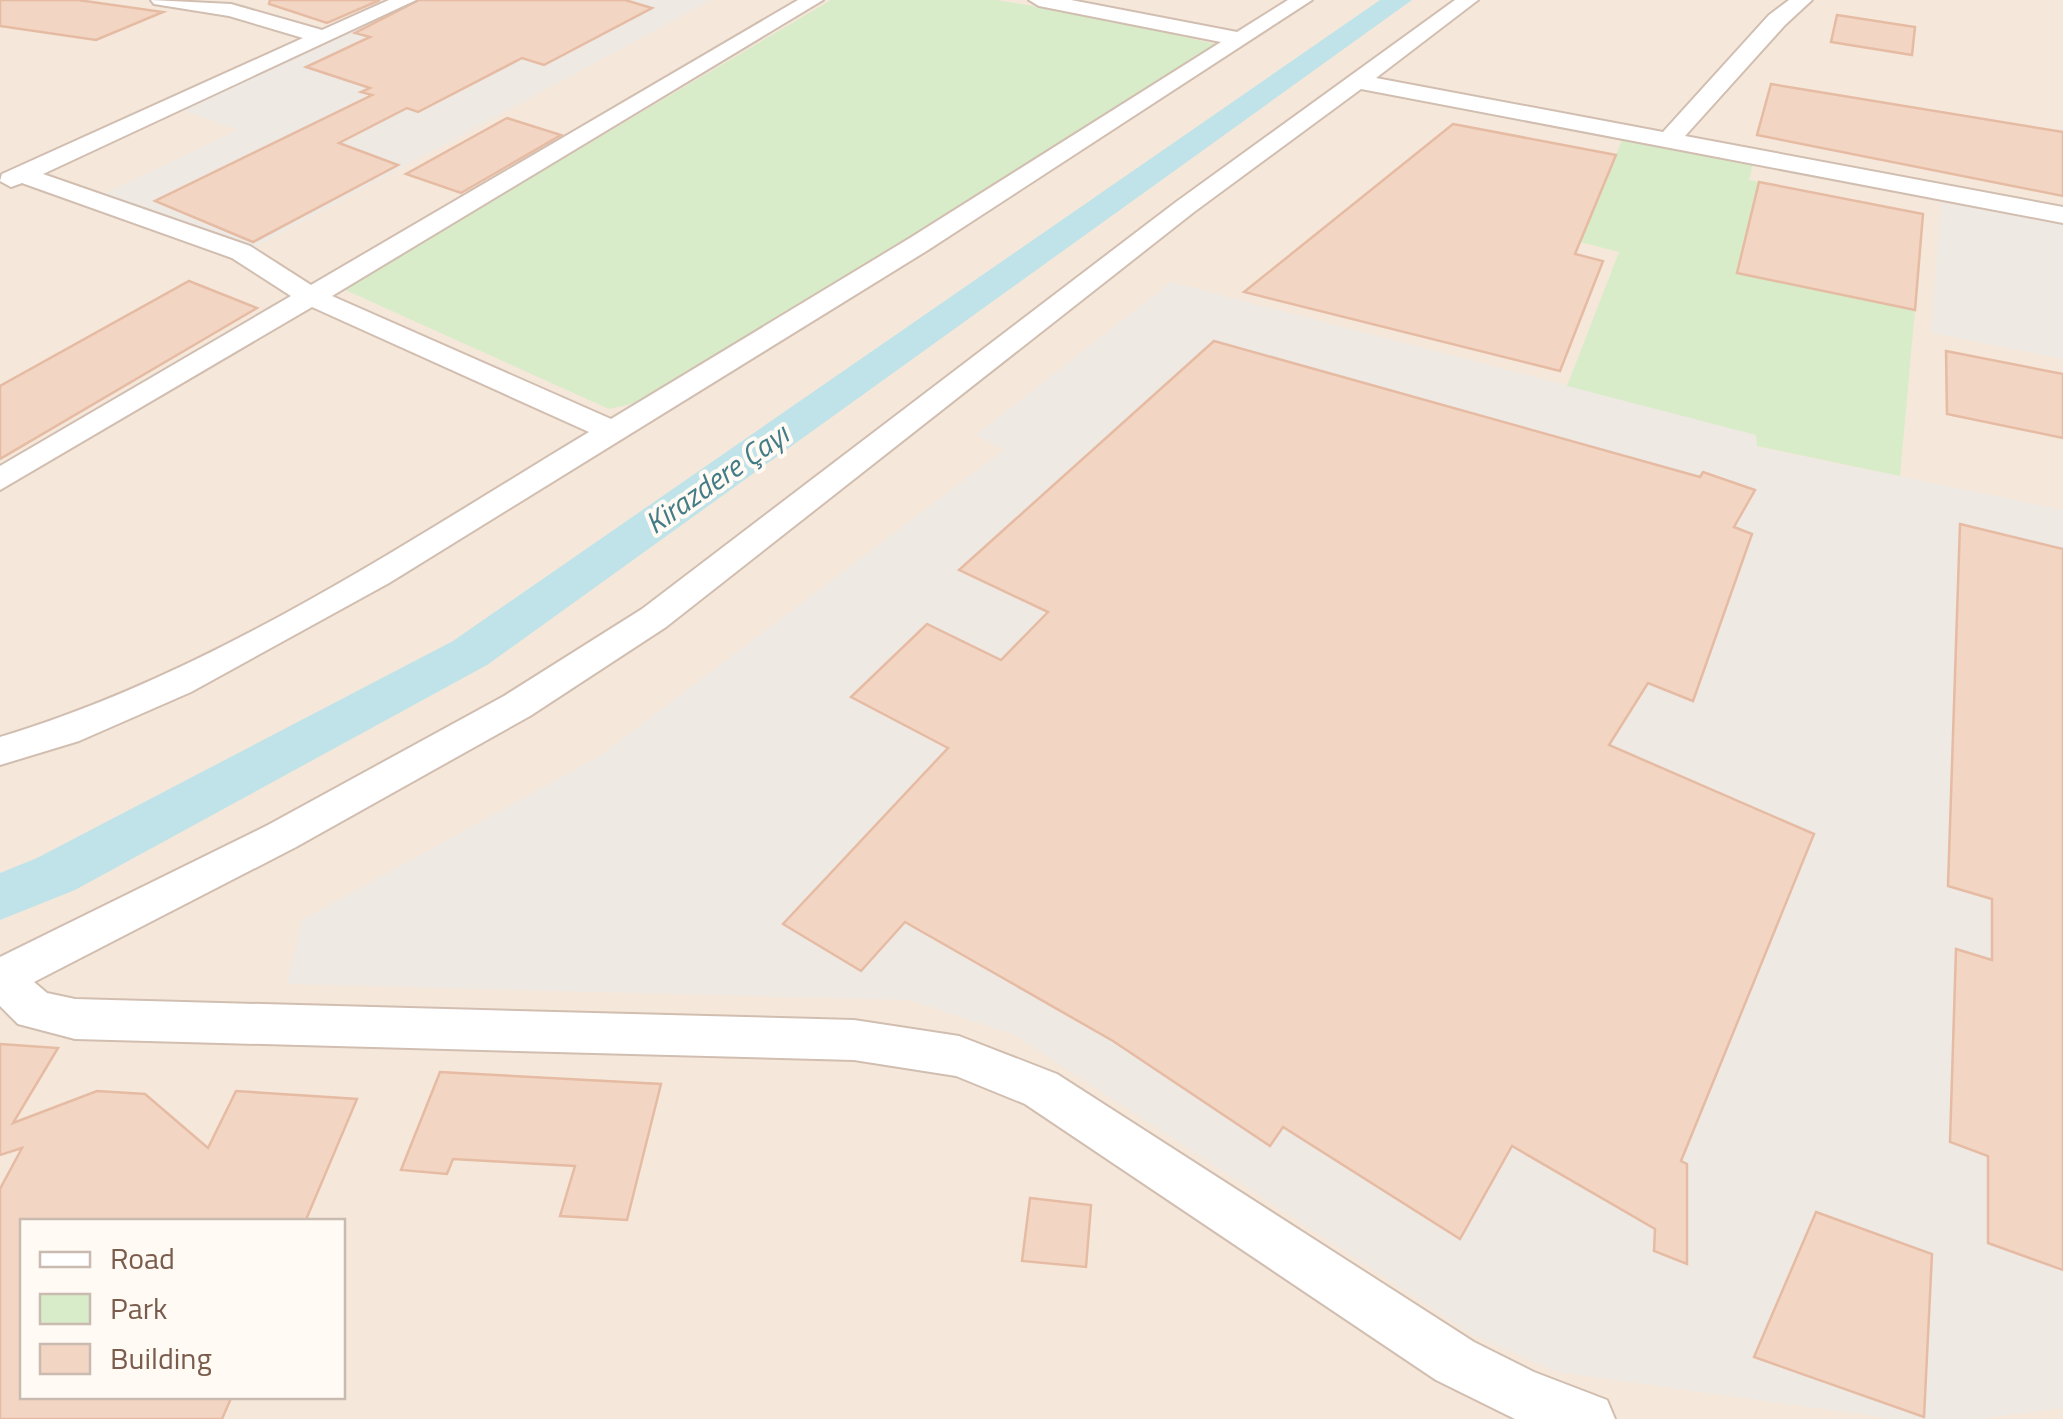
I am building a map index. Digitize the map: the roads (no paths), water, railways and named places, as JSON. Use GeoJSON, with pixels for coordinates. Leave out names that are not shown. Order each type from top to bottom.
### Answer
{"type":"FeatureCollection","features":[{"type":"Feature","properties":{"kind":"street"},"geometry":{"type":"LineString","coordinates":[[161,0],[231,10],[322,37]]}},
{"type":"Feature","properties":{"kind":"street"},"geometry":{"type":"LineString","coordinates":[[11,180],[406,0]]}},
{"type":"Feature","properties":{"kind":"street"},"geometry":{"type":"LineString","coordinates":[[0,480],[813,0]]}},
{"type":"Feature","properties":{"kind":"street"},"geometry":{"type":"LineString","coordinates":[[1039,0],[1238,39]]}},
{"type":"Feature","properties":{"kind":"street"},"geometry":{"type":"LineString","coordinates":[[0,751],[66,732],[178,683],[287,627],[918,244],[1302,0]]}},
{"type":"Feature","properties":{"kind":"street"},"geometry":{"type":"LineString","coordinates":[[1468,0],[1185,207],[654,618],[517,706],[282,836],[0,978],[34,1010],[76,1019],[854,1040],[959,1056],[1041,1088],[1455,1361],[1522,1395],[1588,1419]]}},
{"type":"Feature","properties":{"kind":"street"},"geometry":{"type":"LineString","coordinates":[[1669,140],[1777,20],[1802,0]]}},
{"type":"Feature","properties":{"kind":"street"},"geometry":{"type":"LineString","coordinates":[[1358,82],[2063,214]]}},
{"type":"Feature","properties":{"kind":"street"},"geometry":{"type":"LineString","coordinates":[[11,180],[200,235],[271,268],[310,296],[613,431]]}},
{"type":"Feature","properties":{"kind":"waterway","name":"Kirazdere Çayı"},"geometry":{"type":"LineString","coordinates":[[0,897],[56,874],[470,653],[1398,0]]}}]}
